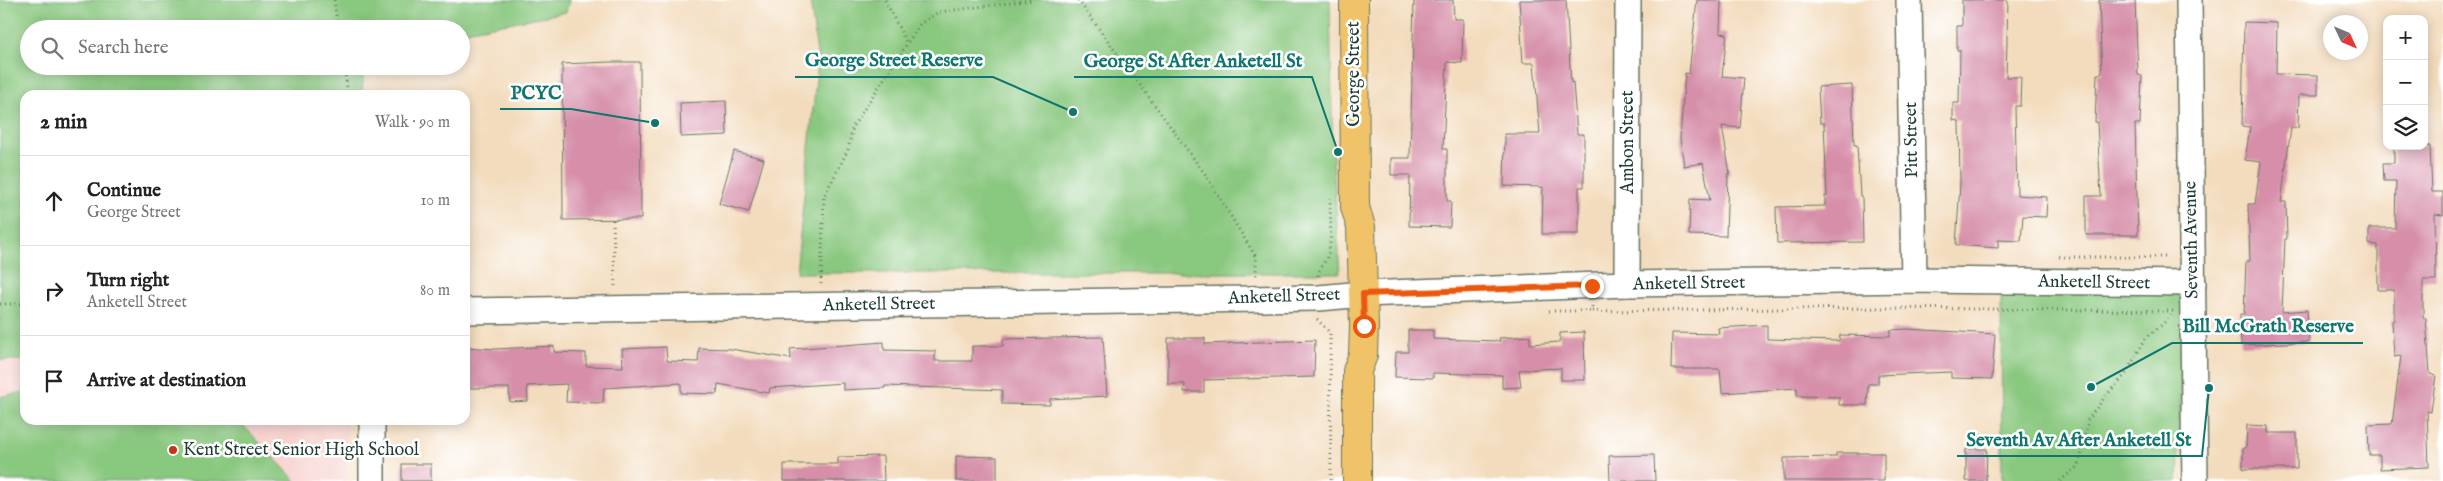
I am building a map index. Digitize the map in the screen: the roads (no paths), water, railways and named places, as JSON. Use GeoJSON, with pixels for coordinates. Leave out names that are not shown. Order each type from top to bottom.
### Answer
{"type":"FeatureCollection","features":[{"type":"Feature","properties":{"kind":"main road","name":"George Street"},"geometry":{"type":"LineString","coordinates":[[1354,0],[1355,207],[1345,225],[1355,294],[1345,356],[1357,371],[1357,481]]}},
{"type":"Feature","properties":{"kind":"street","name":"Ambon Street"},"geometry":{"type":"LineString","coordinates":[[1627,284],[1628,0]]}},
{"type":"Feature","properties":{"kind":"street","name":"Pitt Street"},"geometry":{"type":"LineString","coordinates":[[1910,0],[1914,280]]}},
{"type":"Feature","properties":{"kind":"street","name":"Seventh Avenue"},"geometry":{"type":"LineString","coordinates":[[2189,0],[2195,481]]}},
{"type":"Feature","properties":{"kind":"street","name":"Anketell Street"},"geometry":{"type":"LineString","coordinates":[[470,311],[1257,299],[1627,284],[1914,280],[2193,283]]}},
{"type":"Feature","properties":{"kind":"street"},"geometry":{"type":"LineString","coordinates":[[372,425],[372,481]]}},
{"type":"Feature","properties":{"kind":"place","name":"George Street Reserve"},"geometry":{"type":"Point","coordinates":[1073,112]}},
{"type":"Feature","properties":{"kind":"place","name":"PCYC"},"geometry":{"type":"Point","coordinates":[655,123]}},
{"type":"Feature","properties":{"kind":"place","name":"George St After Anketell St"},"geometry":{"type":"Point","coordinates":[1338,152]}},
{"type":"Feature","properties":{"kind":"place","name":"Bill McGrath Reserve"},"geometry":{"type":"Point","coordinates":[2091,387]}},
{"type":"Feature","properties":{"kind":"place","name":"Seventh Av After Anketell St"},"geometry":{"type":"Point","coordinates":[2209,388]}},
{"type":"Feature","properties":{"kind":"place","name":"Kent Street Senior High School"},"geometry":{"type":"Point","coordinates":[173,450]}}]}
